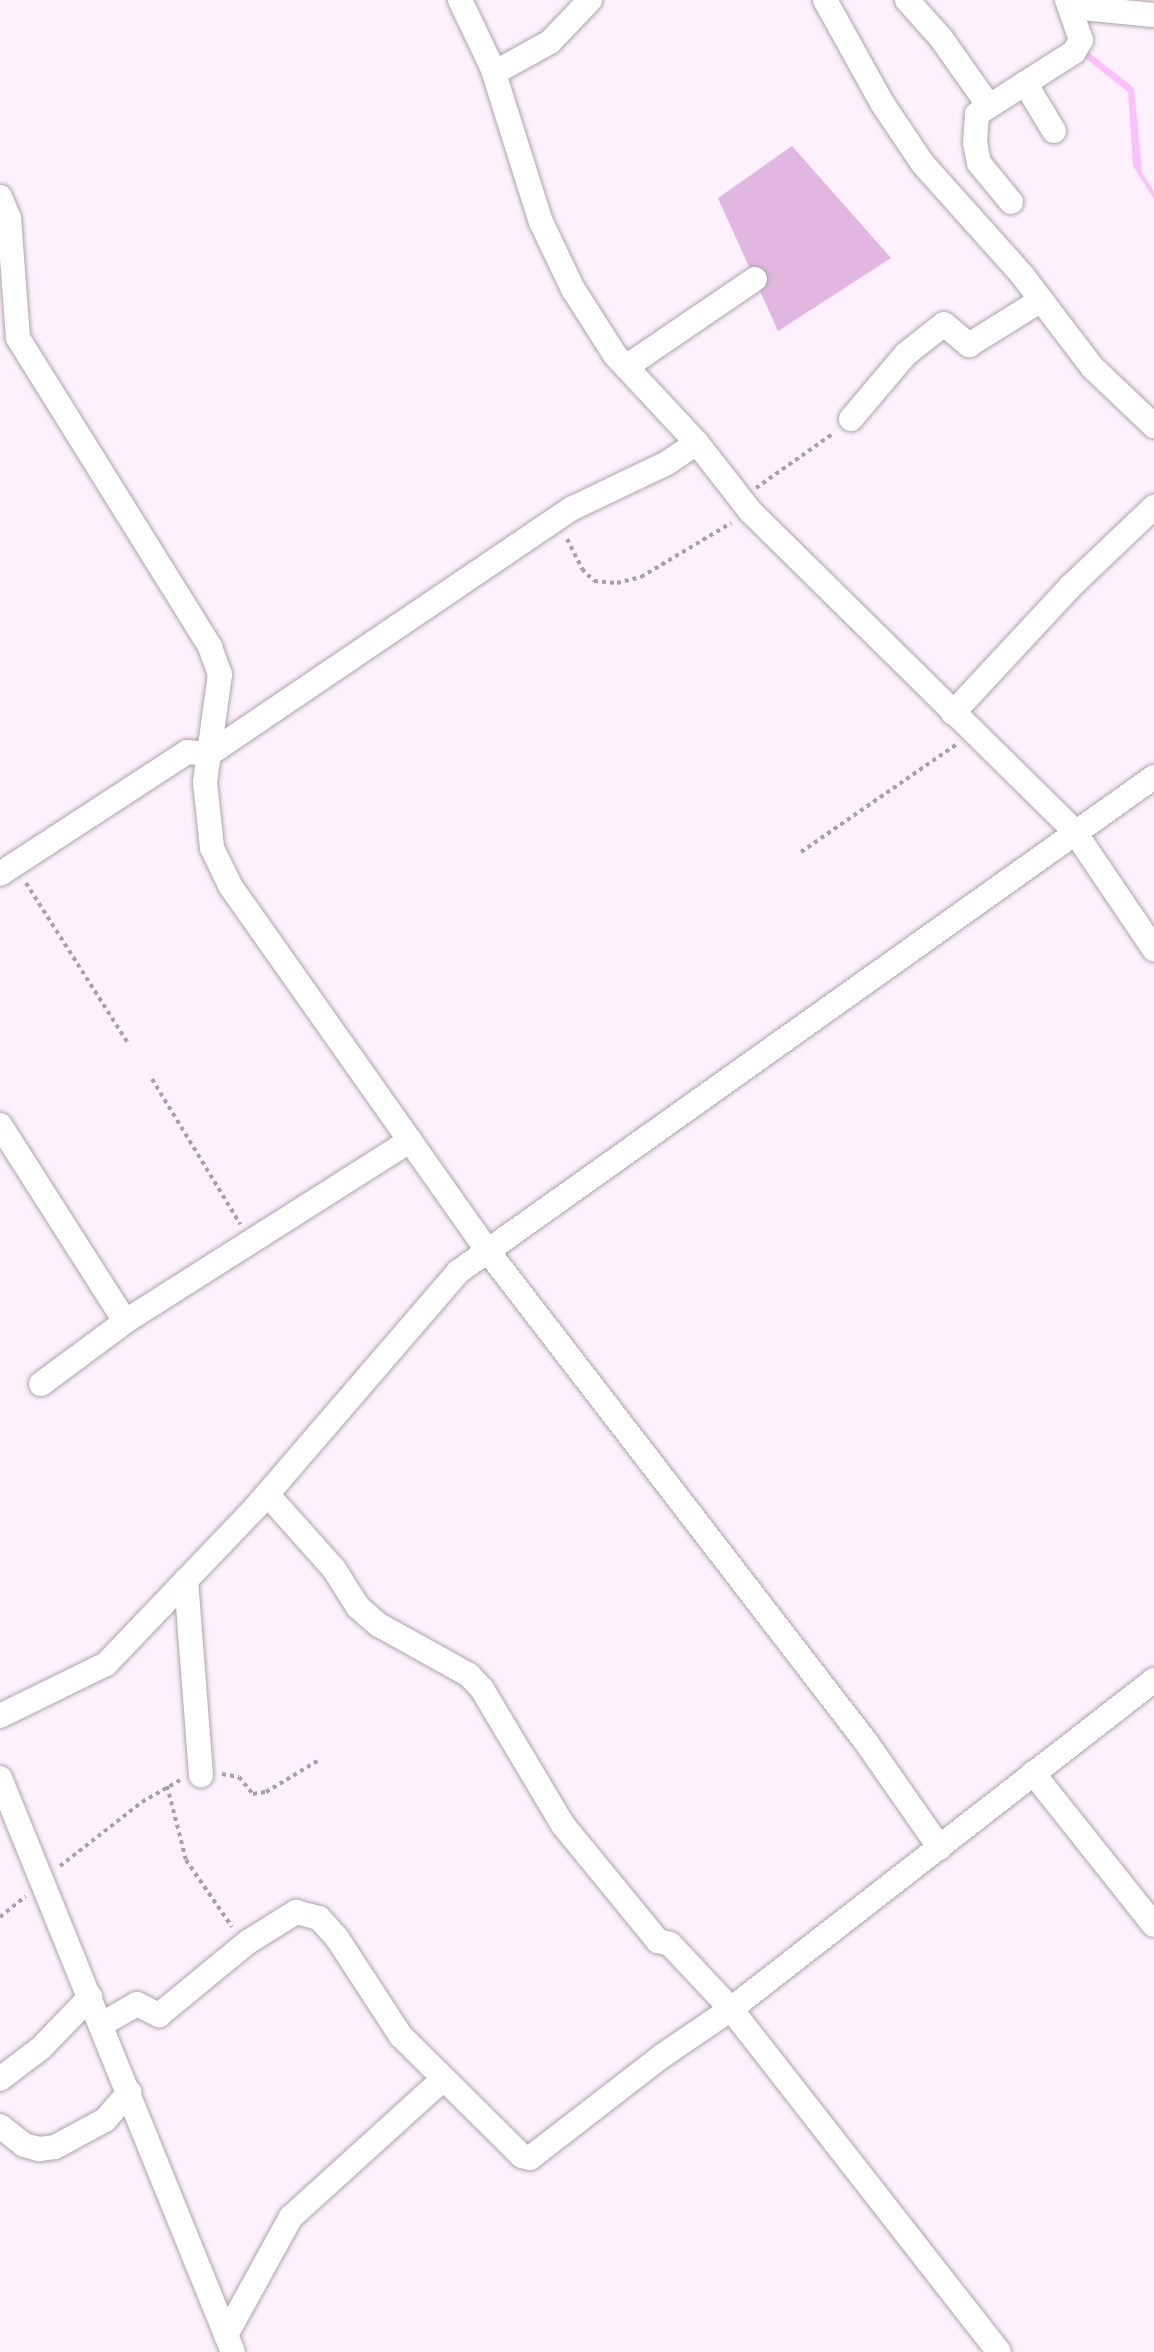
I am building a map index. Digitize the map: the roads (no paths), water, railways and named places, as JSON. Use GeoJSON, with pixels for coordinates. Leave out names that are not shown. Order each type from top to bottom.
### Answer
{"type":"FeatureCollection","features":[{"type":"Feature","properties":{"kind":"street"},"geometry":{"type":"LineString","coordinates":[[460,0],[494,73],[541,222],[573,289],[626,367],[697,443],[746,505],[1074,831],[1154,949]]}},
{"type":"Feature","properties":{"kind":"street"},"geometry":{"type":"LineString","coordinates":[[494,73],[550,42],[590,0]]}},
{"type":"Feature","properties":{"kind":"street"},"geometry":{"type":"LineString","coordinates":[[825,0],[882,103],[923,164],[1041,300],[1092,367],[1154,426]]}},
{"type":"Feature","properties":{"kind":"street"},"geometry":{"type":"LineString","coordinates":[[907,0],[941,38],[989,106]]}},
{"type":"Feature","properties":{"kind":"street"},"geometry":{"type":"LineString","coordinates":[[1011,202],[979,163],[975,143],[977,114],[1074,52],[1081,40],[1069,4],[1154,15]]}},
{"type":"Feature","properties":{"kind":"street"},"geometry":{"type":"LineString","coordinates":[[1025,83],[1054,131]]}},
{"type":"Feature","properties":{"kind":"street"},"geometry":{"type":"LineString","coordinates":[[0,197],[9,218],[18,338],[210,647],[220,674],[205,782],[212,848],[231,887],[487,1250],[866,1742],[940,1848]]}},
{"type":"Feature","properties":{"kind":"street"},"geometry":{"type":"LineString","coordinates":[[626,367],[755,279]]}},
{"type":"Feature","properties":{"kind":"street"},"geometry":{"type":"LineString","coordinates":[[851,419],[906,354],[944,324],[969,345],[1041,300]]}},
{"type":"Feature","properties":{"kind":"street"},"geometry":{"type":"LineString","coordinates":[[6,865],[187,752],[209,754],[556,519],[667,463],[697,443]]}},
{"type":"Feature","properties":{"kind":"street"},"geometry":{"type":"LineString","coordinates":[[953,713],[1071,586],[1154,507]]}},
{"type":"Feature","properties":{"kind":"street"},"geometry":{"type":"LineString","coordinates":[[0,1716],[106,1664],[267,1494],[458,1272],[1154,777]]}},
{"type":"Feature","properties":{"kind":"street"},"geometry":{"type":"LineString","coordinates":[[0,1125],[125,1321]]}},
{"type":"Feature","properties":{"kind":"street"},"geometry":{"type":"LineString","coordinates":[[41,1384],[125,1321],[410,1141]]}},
{"type":"Feature","properties":{"kind":"street"},"geometry":{"type":"LineString","coordinates":[[267,1494],[334,1569],[358,1607],[379,1625],[445,1660],[475,1682],[563,1825],[658,1941],[670,1944],[731,2009],[999,2352]]}},
{"type":"Feature","properties":{"kind":"street"},"geometry":{"type":"LineString","coordinates":[[186,1580],[201,1775]]}},
{"type":"Feature","properties":{"kind":"street"},"geometry":{"type":"LineString","coordinates":[[102,2024],[137,2004],[159,2015],[248,1942],[296,1912],[319,1918],[337,1938],[401,2036],[522,2156],[530,2158],[662,2056],[731,2009],[1154,1680]]}},
{"type":"Feature","properties":{"kind":"street"},"geometry":{"type":"LineString","coordinates":[[1033,1773],[1154,1925]]}},
{"type":"Feature","properties":{"kind":"street"},"geometry":{"type":"LineString","coordinates":[[0,1778],[230,2344]]}},
{"type":"Feature","properties":{"kind":"street"},"geometry":{"type":"LineString","coordinates":[[0,2079],[41,2048],[90,1997]]}},
{"type":"Feature","properties":{"kind":"street"},"geometry":{"type":"LineString","coordinates":[[230,2344],[291,2217],[442,2080]]}},
{"type":"Feature","properties":{"kind":"street"},"geometry":{"type":"LineString","coordinates":[[0,2126],[24,2145],[39,2149],[55,2147],[105,2120],[129,2092]]}}]}
